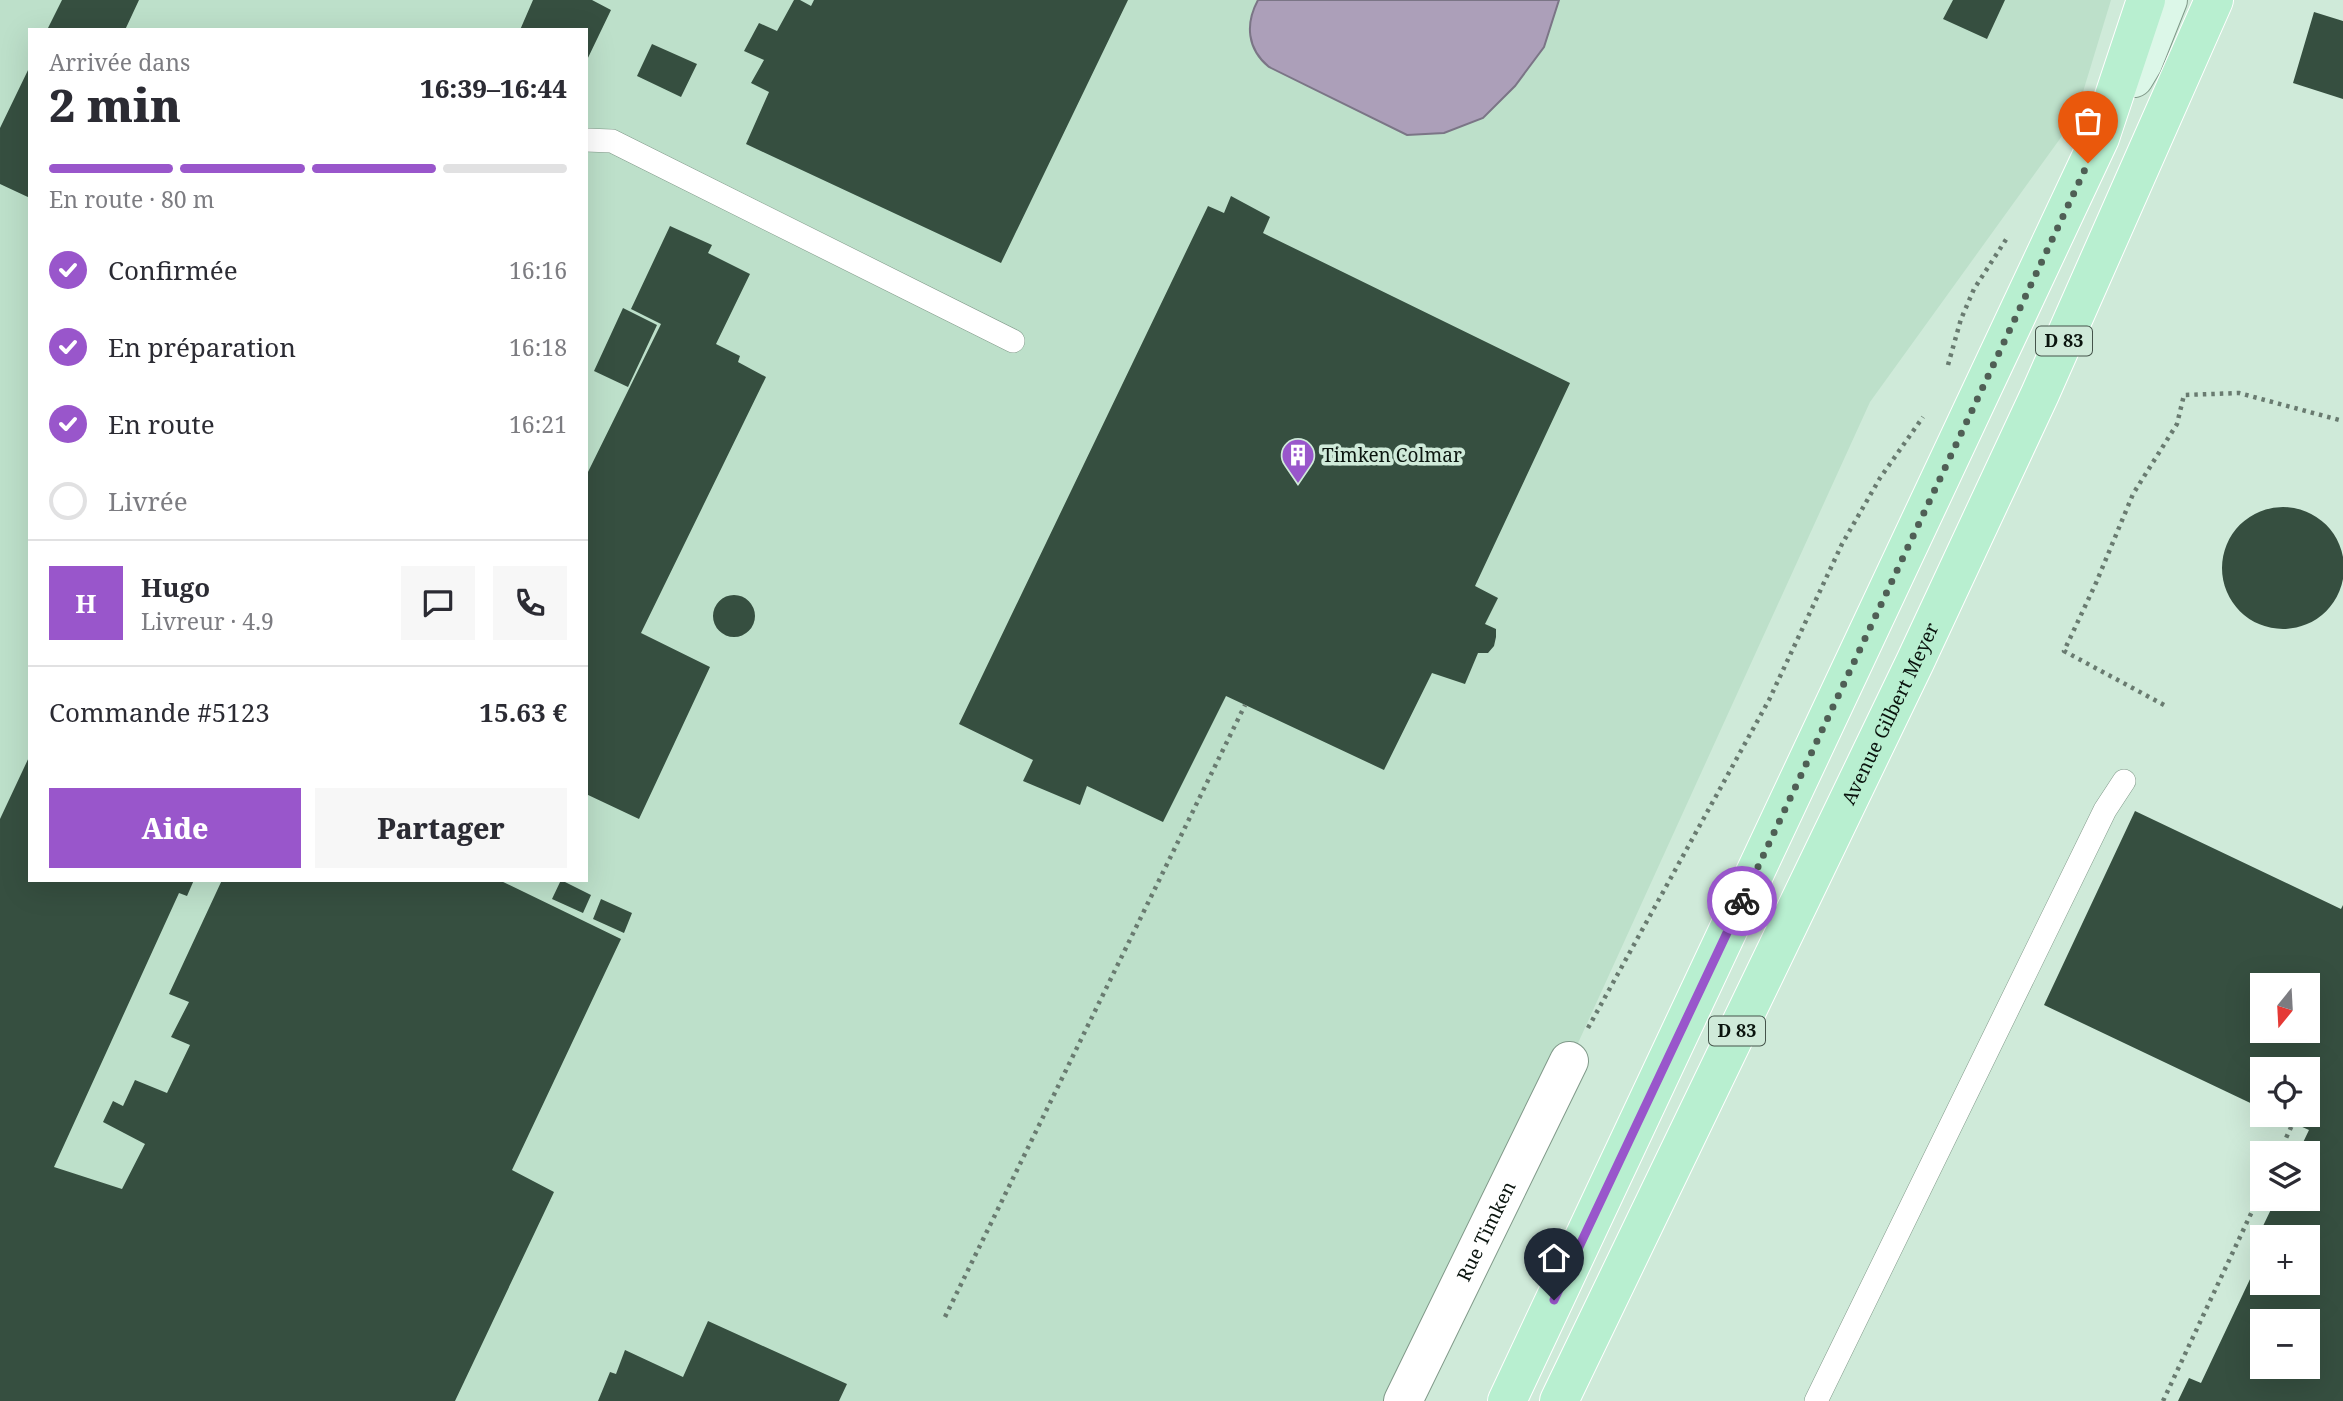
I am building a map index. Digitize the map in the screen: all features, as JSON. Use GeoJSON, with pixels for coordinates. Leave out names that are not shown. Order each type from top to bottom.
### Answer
{"type":"FeatureCollection","features":[{"type":"Feature","properties":{"kind":"main road","name":"D 83"},"geometry":{"type":"LineString","coordinates":[[2100,138],[2146,0]]}},
{"type":"Feature","properties":{"kind":"main road","name":"D 83"},"geometry":{"type":"LineString","coordinates":[[1507,1401],[2100,138],[2143,63],[2168,0]]}},
{"type":"Feature","properties":{"kind":"main road","name":"Avenue Gilbert Meyer"},"geometry":{"type":"LineString","coordinates":[[1559,1401],[1926,638],[2040,394],[2213,6]]}},
{"type":"Feature","properties":{"kind":"street","name":"Rue Timken"},"geometry":{"type":"LineString","coordinates":[[1403,1401],[1569,1061]]}},
{"type":"Feature","properties":{"kind":"lane"},"geometry":{"type":"LineString","coordinates":[[588,140],[612,141],[1013,341]]}},
{"type":"Feature","properties":{"kind":"lane"},"geometry":{"type":"LineString","coordinates":[[1816,1401],[2105,810],[2124,781]]}},
{"type":"Feature","properties":{"kind":"path"},"geometry":{"type":"LineString","coordinates":[[1946,373],[1961,319],[1975,289],[2010,234]]}},
{"type":"Feature","properties":{"kind":"path"},"geometry":{"type":"LineString","coordinates":[[2164,705],[2064,651],[2133,494],[2177,424],[2184,395],[2239,393],[2343,421]]}},
{"type":"Feature","properties":{"kind":"path"},"geometry":{"type":"LineString","coordinates":[[1569,1061],[1769,700],[1842,544],[1880,478],[1924,416]]}},
{"type":"Feature","properties":{"kind":"path"},"geometry":{"type":"LineString","coordinates":[[946,1317],[1245,705]]}},
{"type":"Feature","properties":{"kind":"path"},"geometry":{"type":"LineString","coordinates":[[2163,1401],[2252,1211]]}},
{"type":"Feature","properties":{"kind":"shaded area"},"geometry":{"type":"Polygon","coordinates":[[[0,0],[2111,0],[2075,118],[1870,402],[1415,1401],[0,1401],[0,0]]]}},
{"type":"Feature","properties":{"kind":"shaded area"},"geometry":{"type":"Polygon","coordinates":[[[1258,0],[1559,0],[1544,47],[1515,86],[1483,118],[1444,133],[1407,135],[1269,67],[1256,52],[1250,36],[1251,18],[1258,0]]]}},
{"type":"Feature","properties":{"kind":"building"},"geometry":{"type":"Polygon","coordinates":[[[62,0],[139,0],[126,28],[48,28],[62,0]]]}},
{"type":"Feature","properties":{"kind":"building"},"geometry":{"type":"Polygon","coordinates":[[[533,0],[592,0],[611,10],[588,58],[588,28],[521,28],[533,0]]]}},
{"type":"Feature","properties":{"kind":"building"},"geometry":{"type":"Polygon","coordinates":[[[794,0],[811,6],[814,0],[1128,0],[1001,263],[746,144],[769,92],[751,83],[764,60],[744,51],[759,23],[777,31],[794,0]]]}},
{"type":"Feature","properties":{"kind":"building"},"geometry":{"type":"Polygon","coordinates":[[[1953,0],[2005,0],[1987,39],[1943,19],[1953,0]]]}},
{"type":"Feature","properties":{"kind":"building"},"geometry":{"type":"Polygon","coordinates":[[[2314,12],[2343,21],[2343,99],[2293,83],[2314,12]]]}},
{"type":"Feature","properties":{"kind":"building"},"geometry":{"type":"Polygon","coordinates":[[[652,44],[697,64],[681,97],[637,76],[652,44]]]}},
{"type":"Feature","properties":{"kind":"building"},"geometry":{"type":"Polygon","coordinates":[[[28,70],[28,197],[0,184],[0,128],[28,70]]]}},
{"type":"Feature","properties":{"kind":"building","name":"Timken Colmar"},"geometry":{"type":"Polygon","coordinates":[[[1231,196],[1270,217],[1263,233],[1570,383],[1475,586],[1498,598],[1485,624],[1496,629],[1496,637],[1494,646],[1488,653],[1478,653],[1465,684],[1432,673],[1384,770],[1226,696],[1163,822],[1087,786],[1080,805],[1023,781],[1033,760],[959,724],[1208,206],[1224,213],[1231,196]]]}},
{"type":"Feature","properties":{"kind":"building"},"geometry":{"type":"Polygon","coordinates":[[[670,226],[712,245],[708,253],[750,274],[716,344],[740,356],[738,362],[766,377],[641,633],[710,667],[639,819],[588,795],[588,472],[661,324],[631,309],[670,226]]]}},
{"type":"Feature","properties":{"kind":"building"},"geometry":{"type":"Polygon","coordinates":[[[623,308],[657,325],[628,387],[594,371],[623,308]]]}},
{"type":"Feature","properties":{"kind":"building"},"geometry":{"type":"Polygon","coordinates":[[[2283,507],[2306,512],[2326,525],[2339,545],[2344,568],[2339,591],[2326,611],[2306,624],[2283,629],[2260,624],[2240,611],[2227,591],[2222,568],[2227,545],[2240,525],[2260,512],[2283,507]]]}},
{"type":"Feature","properties":{"kind":"building"},"geometry":{"type":"Polygon","coordinates":[[[734,595],[749,601],[755,616],[749,631],[734,637],[719,631],[713,616],[719,601],[734,595]]]}},
{"type":"Feature","properties":{"kind":"building"},"geometry":{"type":"Polygon","coordinates":[[[28,759],[28,882],[193,882],[187,896],[179,893],[54,1167],[122,1189],[145,1144],[103,1122],[113,1101],[123,1106],[135,1080],[167,1093],[190,1045],[171,1037],[189,1002],[169,994],[221,882],[503,882],[621,939],[512,1170],[554,1192],[455,1401],[0,1401],[0,819],[28,759]]]}},
{"type":"Feature","properties":{"kind":"building"},"geometry":{"type":"Polygon","coordinates":[[[2135,811],[2341,909],[2343,905],[2343,1401],[2178,1401],[2189,1378],[2201,1383],[2250,1279],[2250,1295],[2320,1295],[2320,1225],[2263,1225],[2270,1211],[2320,1211],[2320,1141],[2304,1141],[2309,1130],[2302,1127],[2320,1127],[2320,1057],[2250,1057],[2250,1103],[2044,1005],[2135,811]]]}},
{"type":"Feature","properties":{"kind":"building"},"geometry":{"type":"Polygon","coordinates":[[[560,882],[591,895],[583,913],[552,899],[560,882]]]}},
{"type":"Feature","properties":{"kind":"building"},"geometry":{"type":"Polygon","coordinates":[[[601,899],[632,913],[624,933],[593,919],[601,899]]]}},
{"type":"Feature","properties":{"kind":"building"},"geometry":{"type":"Polygon","coordinates":[[[708,1321],[847,1384],[839,1401],[598,1401],[610,1372],[616,1374],[625,1350],[683,1377],[708,1321]]]}},
{"type":"Feature","properties":{"kind":"way so far"},"geometry":{"type":"LineString","coordinates":[[1742,901],[2088,163]]}},
{"type":"Feature","properties":{"kind":"place","name":"Timken Colmar"},"geometry":{"type":"Point","coordinates":[1298,485]}},
{"type":"Feature","properties":{"kind":"route"},"geometry":{"type":"LineString","coordinates":[[1554,1300],[1742,901]]}}]}
